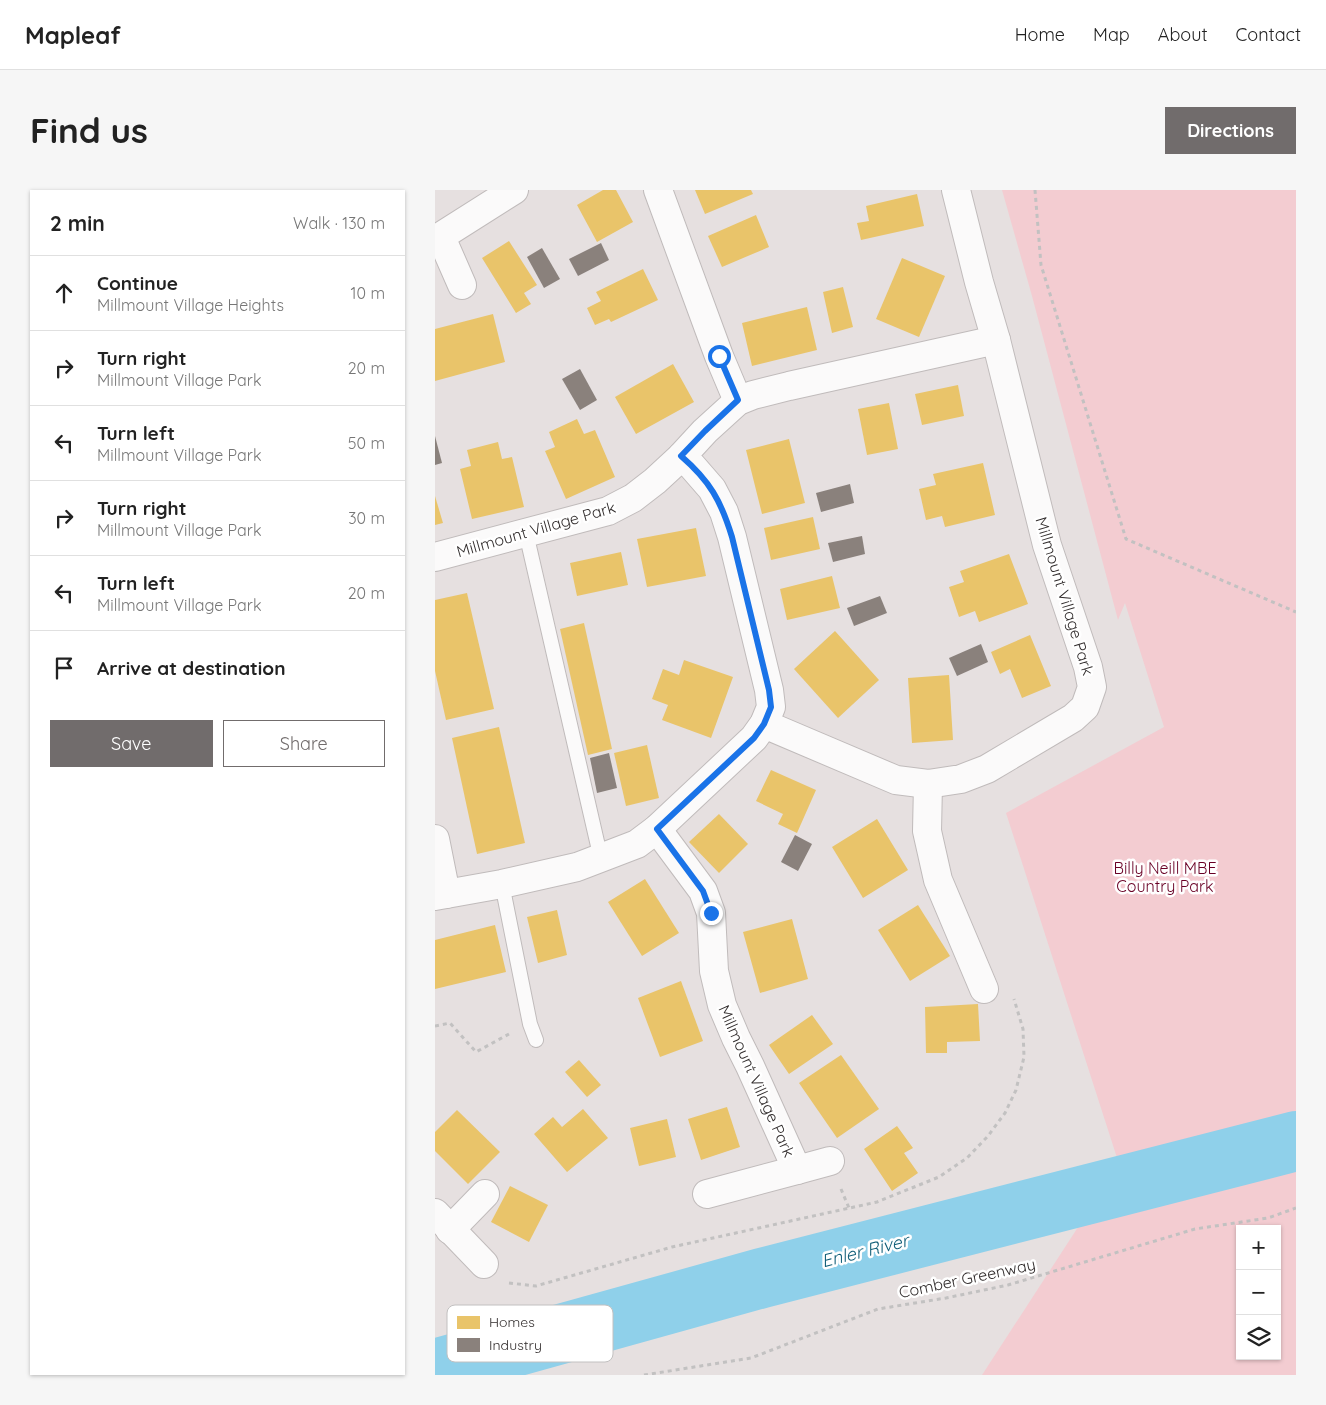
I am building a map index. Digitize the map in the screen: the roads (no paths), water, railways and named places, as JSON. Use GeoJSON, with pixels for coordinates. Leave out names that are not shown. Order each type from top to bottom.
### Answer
{"type":"FeatureCollection","features":[{"type":"Feature","properties":{"kind":"street"},"geometry":{"type":"LineString","coordinates":[[461,285],[438,239],[514,190]]}},
{"type":"Feature","properties":{"kind":"street"},"geometry":{"type":"LineString","coordinates":[[658,190],[719,356],[738,400]]}},
{"type":"Feature","properties":{"kind":"street","name":"Millmount Village Park"},"geometry":{"type":"LineString","coordinates":[[764,724],[896,780],[927,784],[961,779],[987,769],[1073,718],[1085,707],[1092,687],[1088,667],[1047,545],[997,340],[979,282],[956,190]]}},
{"type":"Feature","properties":{"kind":"street","name":"Millmount Village Park"},"geometry":{"type":"LineString","coordinates":[[435,558],[608,511],[633,498],[655,481],[738,400],[789,386],[997,340]]}},
{"type":"Feature","properties":{"kind":"street"},"geometry":{"type":"LineString","coordinates":[[435,839],[441,895],[502,884],[577,867],[637,844],[657,829],[754,738],[764,724],[771,707],[769,690],[732,537],[724,512],[712,489],[681,456]]}},
{"type":"Feature","properties":{"kind":"street"},"geometry":{"type":"LineString","coordinates":[[927,784],[927,830],[938,880],[984,989]]}},
{"type":"Feature","properties":{"kind":"street","name":"Millmount Village Park"},"geometry":{"type":"LineString","coordinates":[[657,829],[703,891],[711,913],[714,971],[722,1005],[735,1038],[750,1066],[797,1170]]}},
{"type":"Feature","properties":{"kind":"street","name":"Millmount Village Park"},"geometry":{"type":"LineString","coordinates":[[707,1194],[830,1161]]}},
{"type":"Feature","properties":{"kind":"street"},"geometry":{"type":"LineString","coordinates":[[484,1264],[443,1222],[485,1194]]}},
{"type":"Feature","properties":{"kind":"lane"},"geometry":{"type":"LineString","coordinates":[[526,534],[601,858]]}},
{"type":"Feature","properties":{"kind":"lane"},"geometry":{"type":"LineString","coordinates":[[502,884],[530,1024],[536,1040]]}},
{"type":"Feature","properties":{"kind":"waterway","name":"Enler River"},"geometry":{"type":"LineString","coordinates":[[613,1319],[762,1278],[1296,1141]]}},
{"type":"Feature","properties":{"kind":"waterway","name":"Enler River"},"geometry":{"type":"LineString","coordinates":[[435,1369],[460,1362]]}},
{"type":"Feature","properties":{"kind":"park label","name":"Billy Neill MBE Country Park"},"geometry":{"type":"Point","coordinates":[1165,877]}}]}
